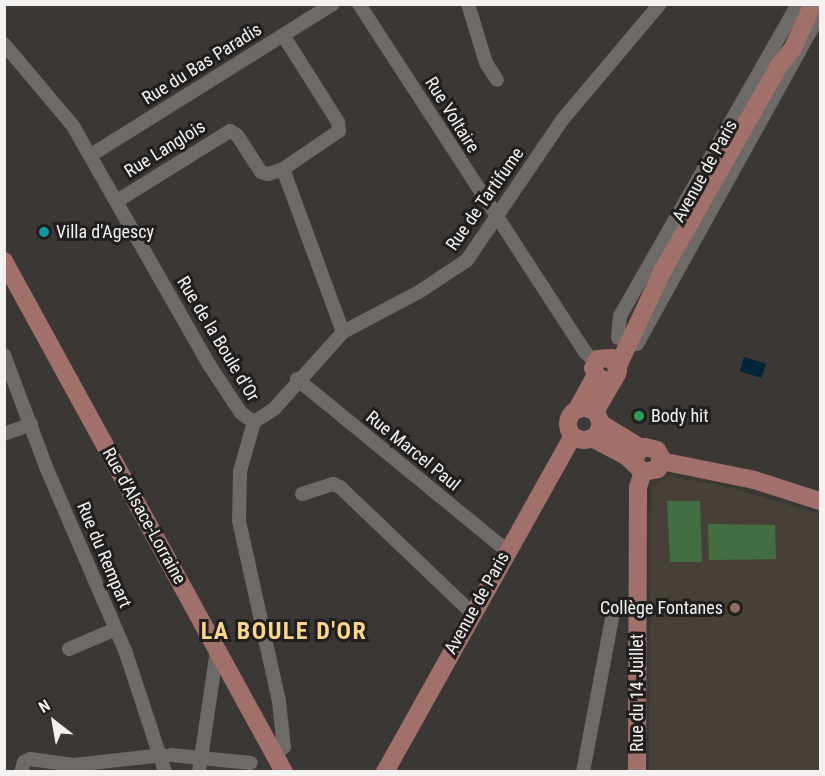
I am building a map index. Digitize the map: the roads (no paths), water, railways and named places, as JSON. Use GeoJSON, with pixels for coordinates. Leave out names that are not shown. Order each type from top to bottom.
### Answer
{"type":"FeatureCollection","features":[{"type":"Feature","properties":{"kind":"main road","name":"Avenue de Paris"},"geometry":{"type":"LineString","coordinates":[[385,771],[471,612],[573,436],[568,421],[608,368],[670,270],[675,248],[713,193],[778,66],[793,48],[810,13]]}},
{"type":"Feature","properties":{"kind":"main road","name":"Rue d'Alsace-Lorraine"},"geometry":{"type":"LineString","coordinates":[[5,261],[273,755],[284,771]]}},
{"type":"Feature","properties":{"kind":"main road","name":"Avenue de Paris"},"geometry":{"type":"LineString","coordinates":[[596,424],[608,368],[618,338],[670,270]]}},
{"type":"Feature","properties":{"kind":"main road"},"geometry":{"type":"LineString","coordinates":[[577,409],[655,471],[661,461],[754,480],[820,501]]}},
{"type":"Feature","properties":{"kind":"main road"},"geometry":{"type":"LineString","coordinates":[[573,436],[582,440],[596,424]]}},
{"type":"Feature","properties":{"kind":"main road","name":"Rue du 14 Juillet"},"geometry":{"type":"LineString","coordinates":[[637,771],[640,461]]}},
{"type":"Feature","properties":{"kind":"street","name":"Rue du Bas Paradis"},"geometry":{"type":"LineString","coordinates":[[91,155],[333,4]]}},
{"type":"Feature","properties":{"kind":"street","name":"Rue Voltaire"},"geometry":{"type":"LineString","coordinates":[[359,4],[585,352],[608,368]]}},
{"type":"Feature","properties":{"kind":"street"},"geometry":{"type":"LineString","coordinates":[[468,4],[486,63],[496,80]]}},
{"type":"Feature","properties":{"kind":"street","name":"Rue de Tartifume"},"geometry":{"type":"LineString","coordinates":[[254,422],[269,414],[297,379],[343,332],[458,268],[498,218],[563,119],[660,4]]}},
{"type":"Feature","properties":{"kind":"street","name":"Avenue de Paris"},"geometry":{"type":"LineString","coordinates":[[670,270],[713,193],[789,70],[800,57],[810,13]]}},
{"type":"Feature","properties":{"kind":"street","name":"Avenue de Paris"},"geometry":{"type":"LineString","coordinates":[[618,338],[620,316],[810,13]]}},
{"type":"Feature","properties":{"kind":"street"},"geometry":{"type":"LineString","coordinates":[[283,34],[339,126],[335,135],[283,169],[343,332]]}},
{"type":"Feature","properties":{"kind":"street","name":"Rue de la Boule d'Or"},"geometry":{"type":"LineString","coordinates":[[4,44],[43,88],[91,155],[223,387],[241,413],[254,422],[243,452],[239,521],[279,702],[284,747],[273,755]]}},
{"type":"Feature","properties":{"kind":"street","name":"Rue Langlois"},"geometry":{"type":"LineString","coordinates":[[117,201],[230,131],[237,135],[261,172],[268,174],[283,169]]}},
{"type":"Feature","properties":{"kind":"street","name":"Rue du Rempart"},"geometry":{"type":"LineString","coordinates":[[4,355],[167,755],[165,771]]}},
{"type":"Feature","properties":{"kind":"street","name":"Rue Marcel Paul"},"geometry":{"type":"LineString","coordinates":[[297,379],[506,550]]}},
{"type":"Feature","properties":{"kind":"street"},"geometry":{"type":"LineString","coordinates":[[4,434],[31,424]]}},
{"type":"Feature","properties":{"kind":"street"},"geometry":{"type":"LineString","coordinates":[[302,494],[333,484],[340,487],[471,612]]}},
{"type":"Feature","properties":{"kind":"street"},"geometry":{"type":"LineString","coordinates":[[583,771],[612,618]]}},
{"type":"Feature","properties":{"kind":"street"},"geometry":{"type":"LineString","coordinates":[[69,649],[116,629]]}},
{"type":"Feature","properties":{"kind":"street"},"geometry":{"type":"LineString","coordinates":[[199,771],[217,650]]}},
{"type":"Feature","properties":{"kind":"street"},"geometry":{"type":"LineString","coordinates":[[21,771],[24,762],[30,759],[74,765],[167,755],[200,756],[251,763]]}},
{"type":"Feature","properties":{"kind":"water"},"geometry":{"type":"Polygon","coordinates":[[[744,357],[766,364],[761,378],[740,371],[744,357]]]}},
{"type":"Feature","properties":{"kind":"place","name":"Villa d'Agescy"},"geometry":{"type":"Point","coordinates":[44,232]}},
{"type":"Feature","properties":{"kind":"place","name":"Body hit"},"geometry":{"type":"Point","coordinates":[639,416]}},
{"type":"Feature","properties":{"kind":"place","name":"Collège Fontanes"},"geometry":{"type":"Point","coordinates":[735,608]}},
{"type":"Feature","properties":{"kind":"district","name":"LA BOULE D'OR"},"geometry":{"type":"Point","coordinates":[284,632]}}]}
